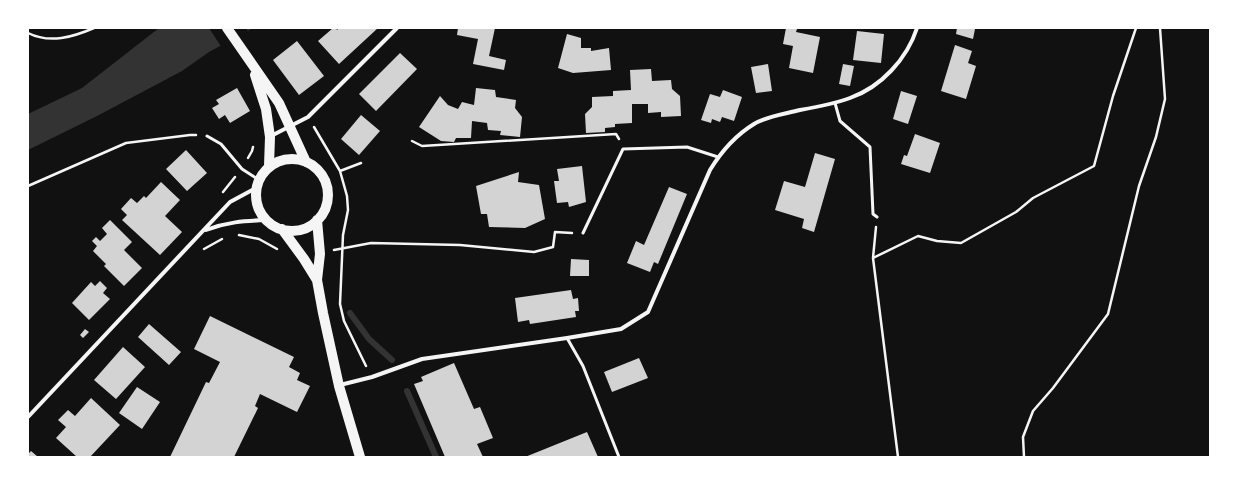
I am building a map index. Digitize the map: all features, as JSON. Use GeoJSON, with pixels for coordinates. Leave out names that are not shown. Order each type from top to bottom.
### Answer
{"type":"FeatureCollection","features":[{"type":"Feature","properties":{"kind":"main road"},"geometry":{"type":"LineString","coordinates":[[227,28],[279,103],[306,162]]}},
{"type":"Feature","properties":{"kind":"main road"},"geometry":{"type":"LineString","coordinates":[[252,65],[266,109],[270,137],[269,166]]}},
{"type":"Feature","properties":{"kind":"main road"},"geometry":{"type":"LineString","coordinates":[[297,159],[306,162],[315,167],[326,183],[328,193],[327,203],[323,212],[317,220],[309,226],[301,229],[292,231],[274,226],[266,220],[257,205],[258,184],[263,172],[269,166],[278,161],[297,159]]}},
{"type":"Feature","properties":{"kind":"main road"},"geometry":{"type":"LineString","coordinates":[[317,220],[320,254],[317,280],[323,314],[339,386],[360,457]]}},
{"type":"Feature","properties":{"kind":"main road"},"geometry":{"type":"LineString","coordinates":[[282,229],[317,280]]}},
{"type":"Feature","properties":{"kind":"street"},"geometry":{"type":"LineString","coordinates":[[270,137],[308,117],[397,28]]}},
{"type":"Feature","properties":{"kind":"street"},"geometry":{"type":"LineString","coordinates":[[339,386],[372,377],[422,359],[567,338],[621,328],[648,312],[710,170],[718,157],[736,138],[754,124],[773,116],[836,103],[852,98],[879,83],[897,65],[914,37],[917,28]]}},
{"type":"Feature","properties":{"kind":"street"},"geometry":{"type":"LineString","coordinates":[[28,417],[230,202],[258,184]]}},
{"type":"Feature","properties":{"kind":"street"},"geometry":{"type":"LineString","coordinates":[[203,231],[218,225],[236,221],[266,220]]}},
{"type":"Feature","properties":{"kind":"lane"},"geometry":{"type":"LineString","coordinates":[[836,103],[840,121],[870,147],[873,214],[877,217]]}},
{"type":"Feature","properties":{"kind":"lane"},"geometry":{"type":"LineString","coordinates":[[207,136],[221,144],[242,169],[258,184]]}},
{"type":"Feature","properties":{"kind":"lane"},"geometry":{"type":"LineString","coordinates":[[583,233],[623,149],[687,147],[718,157]]}},
{"type":"Feature","properties":{"kind":"lane"},"geometry":{"type":"LineString","coordinates":[[567,338],[583,366],[619,457]]}},
{"type":"Feature","properties":{"kind":"path"},"geometry":{"type":"LineString","coordinates":[[28,33],[53,39],[73,36],[94,28]]}},
{"type":"Feature","properties":{"kind":"path"},"geometry":{"type":"LineString","coordinates":[[873,258],[918,236],[937,241],[961,243],[1016,212],[1032,198],[1094,166],[1113,96],[1136,28]]}},
{"type":"Feature","properties":{"kind":"path"},"geometry":{"type":"LineString","coordinates":[[1024,457],[1023,437],[1033,411],[1053,388],[1108,314],[1139,186],[1156,137],[1165,99],[1160,28]]}},
{"type":"Feature","properties":{"kind":"path"},"geometry":{"type":"LineString","coordinates":[[308,117],[340,172],[347,196],[348,210],[343,235],[344,248],[340,304],[344,320],[372,377]]}},
{"type":"Feature","properties":{"kind":"path"},"geometry":{"type":"LineString","coordinates":[[28,186],[126,143],[190,134],[207,136]]}},
{"type":"Feature","properties":{"kind":"path"},"geometry":{"type":"LineString","coordinates":[[412,140],[422,146],[616,134],[623,149]]}},
{"type":"Feature","properties":{"kind":"path"},"geometry":{"type":"LineString","coordinates":[[340,172],[360,163]]}},
{"type":"Feature","properties":{"kind":"path"},"geometry":{"type":"LineString","coordinates":[[877,217],[873,258],[898,457]]}},
{"type":"Feature","properties":{"kind":"path"},"geometry":{"type":"LineString","coordinates":[[320,254],[371,243],[460,245],[534,252],[554,247],[556,232],[583,233]]}},
{"type":"Feature","properties":{"kind":"path"},"geometry":{"type":"LineString","coordinates":[[235,235],[259,239],[280,251]]}},
{"type":"Feature","properties":{"kind":"path"},"geometry":{"type":"LineString","coordinates":[[184,251],[202,249],[228,237]]}},
{"type":"Feature","properties":{"kind":"shaded area"},"geometry":{"type":"Polygon","coordinates":[[[159,28],[253,28],[209,52],[182,71],[97,116],[28,150],[28,114],[82,88],[159,28]]]}},
{"type":"Feature","properties":{"kind":"pier"},"geometry":{"type":"Polygon","coordinates":[[[209,28],[246,28],[249,33],[222,48],[209,28]]]}},
{"type":"Feature","properties":{"kind":"building"},"geometry":{"type":"Polygon","coordinates":[[[333,28],[336,28],[337,30],[339,28],[378,28],[339,64],[318,41],[333,28]]]}},
{"type":"Feature","properties":{"kind":"building"},"geometry":{"type":"Polygon","coordinates":[[[458,28],[495,28],[489,56],[506,60],[504,70],[473,64],[478,39],[457,35],[458,28]]]}},
{"type":"Feature","properties":{"kind":"building"},"geometry":{"type":"Polygon","coordinates":[[[786,28],[797,29],[796,32],[820,37],[813,73],[789,68],[793,46],[783,44],[786,28]]]}},
{"type":"Feature","properties":{"kind":"building"},"geometry":{"type":"Polygon","coordinates":[[[957,28],[975,29],[973,39],[956,34],[957,28]]]}},
{"type":"Feature","properties":{"kind":"building"},"geometry":{"type":"Polygon","coordinates":[[[857,31],[884,34],[881,63],[853,60],[857,31]]]}},
{"type":"Feature","properties":{"kind":"building"},"geometry":{"type":"Polygon","coordinates":[[[567,34],[581,38],[581,48],[591,48],[591,51],[609,48],[611,70],[573,73],[558,68],[567,34]]]}},
{"type":"Feature","properties":{"kind":"building"},"geometry":{"type":"Polygon","coordinates":[[[297,41],[324,76],[299,95],[273,60],[297,41]]]}},
{"type":"Feature","properties":{"kind":"building"},"geometry":{"type":"Polygon","coordinates":[[[955,45],[972,51],[968,63],[976,66],[966,99],[941,91],[955,45]]]}},
{"type":"Feature","properties":{"kind":"building"},"geometry":{"type":"Polygon","coordinates":[[[400,53],[417,69],[376,111],[359,94],[400,53]]]}},
{"type":"Feature","properties":{"kind":"building"},"geometry":{"type":"Polygon","coordinates":[[[768,64],[772,91],[756,93],[751,67],[768,64]]]}},
{"type":"Feature","properties":{"kind":"building"},"geometry":{"type":"Polygon","coordinates":[[[843,64],[854,66],[850,86],[839,84],[843,64]]]}},
{"type":"Feature","properties":{"kind":"building"},"geometry":{"type":"Polygon","coordinates":[[[651,69],[652,81],[671,80],[672,89],[680,96],[681,116],[661,117],[661,112],[648,113],[648,104],[632,104],[632,123],[615,124],[615,127],[605,128],[605,132],[586,133],[585,114],[592,107],[592,97],[613,96],[613,91],[631,90],[630,70],[651,69]]]}},
{"type":"Feature","properties":{"kind":"building"},"geometry":{"type":"Polygon","coordinates":[[[237,88],[250,111],[230,123],[225,115],[219,119],[212,108],[219,104],[216,100],[237,88]]]}},
{"type":"Feature","properties":{"kind":"building"},"geometry":{"type":"Polygon","coordinates":[[[476,88],[495,90],[496,97],[516,100],[515,108],[522,117],[520,137],[500,135],[501,131],[488,130],[487,123],[472,121],[471,138],[456,138],[454,142],[441,141],[419,127],[440,96],[448,105],[458,109],[462,102],[474,105],[476,88]]]}},
{"type":"Feature","properties":{"kind":"building"},"geometry":{"type":"Polygon","coordinates":[[[723,90],[742,97],[734,121],[722,117],[720,122],[712,119],[711,123],[701,120],[710,94],[720,97],[723,90]]]}},
{"type":"Feature","properties":{"kind":"building"},"geometry":{"type":"Polygon","coordinates":[[[901,91],[917,96],[908,124],[893,119],[901,91]]]}},
{"type":"Feature","properties":{"kind":"building"},"geometry":{"type":"Polygon","coordinates":[[[361,115],[380,131],[359,155],[341,139],[361,115]]]}},
{"type":"Feature","properties":{"kind":"building"},"geometry":{"type":"Polygon","coordinates":[[[915,134],[940,143],[930,173],[901,164],[904,155],[907,156],[915,134]]]}},
{"type":"Feature","properties":{"kind":"building"},"geometry":{"type":"Polygon","coordinates":[[[186,150],[207,173],[187,191],[166,169],[186,150]]]}},
{"type":"Feature","properties":{"kind":"building"},"geometry":{"type":"Polygon","coordinates":[[[815,153],[835,159],[814,232],[802,228],[804,219],[775,210],[784,181],[805,187],[815,153]]]}},
{"type":"Feature","properties":{"kind":"building"},"geometry":{"type":"Polygon","coordinates":[[[582,166],[586,202],[569,207],[568,202],[557,203],[554,181],[559,181],[557,169],[582,166]]]}},
{"type":"Feature","properties":{"kind":"building"},"geometry":{"type":"Polygon","coordinates":[[[519,172],[518,182],[539,185],[545,219],[525,228],[489,227],[487,214],[481,214],[476,186],[519,172]]]}},
{"type":"Feature","properties":{"kind":"building"},"geometry":{"type":"Polygon","coordinates":[[[161,182],[180,200],[165,216],[182,232],[160,255],[122,220],[127,215],[121,209],[131,198],[137,203],[144,196],[146,198],[161,182]]]}},
{"type":"Feature","properties":{"kind":"building"},"geometry":{"type":"Polygon","coordinates":[[[669,187],[687,194],[658,264],[654,262],[650,272],[627,263],[636,241],[644,245],[669,187]]]}},
{"type":"Feature","properties":{"kind":"building"},"geometry":{"type":"Polygon","coordinates":[[[110,220],[132,242],[124,250],[142,268],[124,286],[104,266],[106,264],[93,251],[97,246],[92,241],[96,237],[100,241],[107,234],[102,228],[110,220]]]}},
{"type":"Feature","properties":{"kind":"building"},"geometry":{"type":"Polygon","coordinates":[[[571,259],[589,260],[589,276],[570,276],[571,259]]]}},
{"type":"Feature","properties":{"kind":"building"},"geometry":{"type":"Polygon","coordinates":[[[100,281],[107,288],[103,293],[110,299],[89,320],[72,303],[91,282],[95,286],[100,281]]]}},
{"type":"Feature","properties":{"kind":"building"},"geometry":{"type":"Polygon","coordinates":[[[571,290],[573,299],[578,298],[579,311],[575,311],[576,317],[530,324],[529,320],[518,322],[515,298],[571,290]]]}},
{"type":"Feature","properties":{"kind":"building"},"geometry":{"type":"Polygon","coordinates":[[[210,316],[294,357],[289,367],[300,373],[297,380],[310,386],[297,412],[260,394],[255,406],[258,408],[234,457],[170,457],[206,382],[209,383],[220,362],[194,349],[210,316]]]}},
{"type":"Feature","properties":{"kind":"building"},"geometry":{"type":"Polygon","coordinates":[[[149,324],[181,352],[169,365],[138,337],[149,324]]]}},
{"type":"Feature","properties":{"kind":"building"},"geometry":{"type":"Polygon","coordinates":[[[85,329],[89,332],[83,338],[80,335],[85,329]]]}},
{"type":"Feature","properties":{"kind":"building"},"geometry":{"type":"Polygon","coordinates":[[[123,347],[145,367],[116,399],[94,380],[123,347]]]}},
{"type":"Feature","properties":{"kind":"building"},"geometry":{"type":"Polygon","coordinates":[[[639,358],[648,378],[612,392],[604,372],[639,358]]]}},
{"type":"Feature","properties":{"kind":"building"},"geometry":{"type":"Polygon","coordinates":[[[454,363],[474,409],[480,407],[493,438],[477,444],[483,457],[445,457],[414,384],[423,381],[421,377],[454,363]]]}},
{"type":"Feature","properties":{"kind":"building"},"geometry":{"type":"Polygon","coordinates":[[[137,387],[160,402],[142,429],[119,413],[137,387]]]}},
{"type":"Feature","properties":{"kind":"building"},"geometry":{"type":"Polygon","coordinates":[[[91,398],[120,425],[90,457],[77,457],[56,438],[66,427],[58,420],[68,410],[75,416],[91,398]]]}},
{"type":"Feature","properties":{"kind":"building"},"geometry":{"type":"Polygon","coordinates":[[[587,432],[598,457],[525,457],[587,432]]]}},
{"type":"Feature","properties":{"kind":"building"},"geometry":{"type":"Polygon","coordinates":[[[31,451],[38,457],[28,457],[28,454],[31,451]]]}},
{"type":"Feature","properties":{"kind":"waterway"},"geometry":{"type":"LineString","coordinates":[[350,313],[369,339],[392,360]]}},
{"type":"Feature","properties":{"kind":"waterway"},"geometry":{"type":"LineString","coordinates":[[407,391],[436,457]]}}]}
